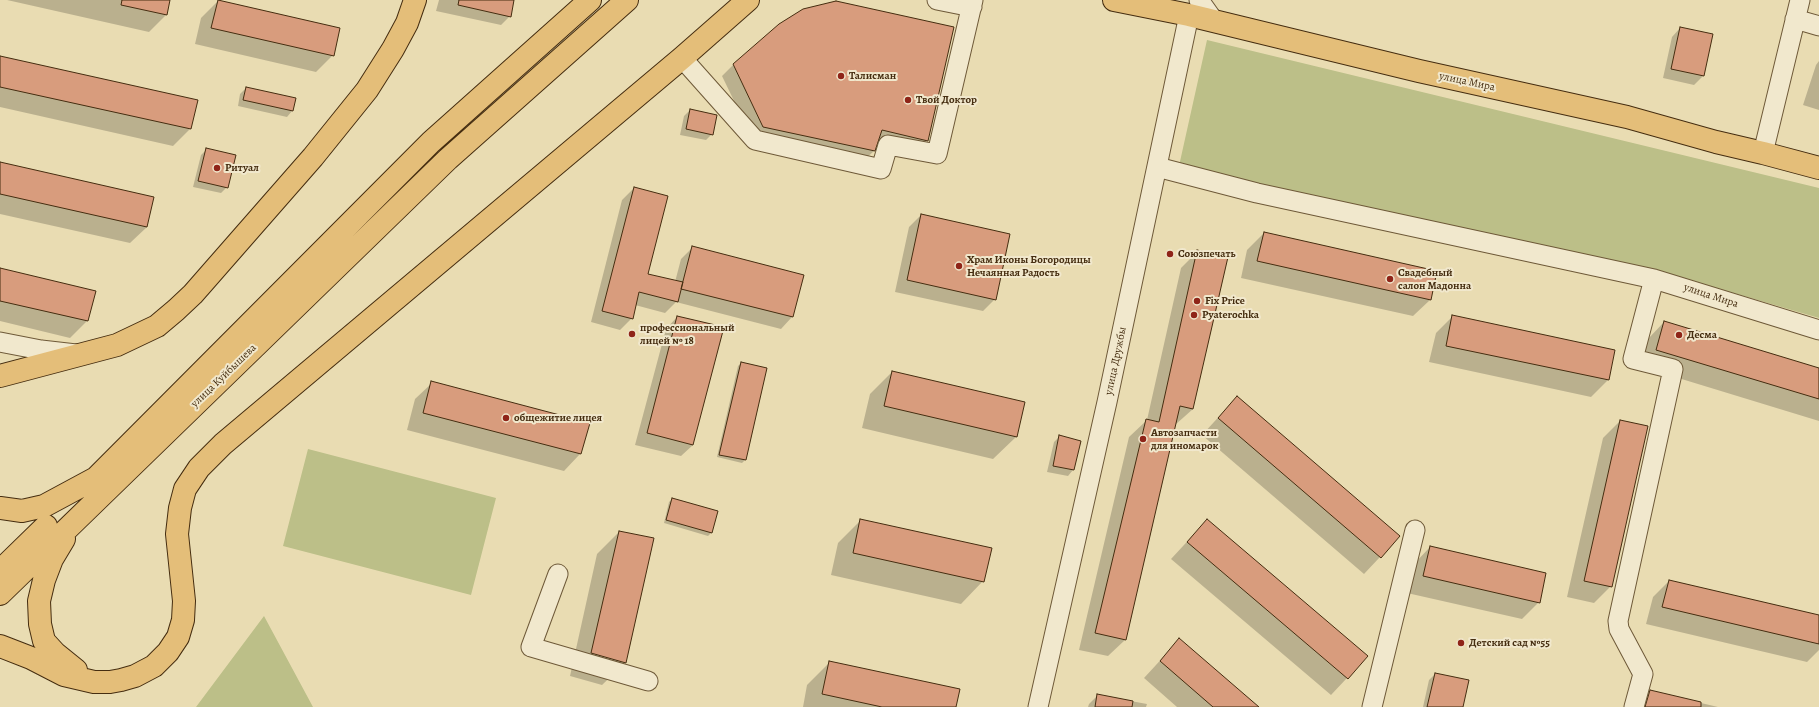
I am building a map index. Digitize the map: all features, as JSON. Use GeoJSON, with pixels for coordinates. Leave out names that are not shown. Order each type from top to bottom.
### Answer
{"type":"FeatureCollection","features":[{"type":"Feature","properties":{"kind":"main road"},"geometry":{"type":"LineString","coordinates":[[7,374],[117,345],[150,330],[172,314],[192,294],[313,157],[368,90],[406,23],[415,0]]}},
{"type":"Feature","properties":{"kind":"main road","name":"улица Куйбышева"},"geometry":{"type":"LineString","coordinates":[[0,571],[96,478],[432,142],[590,0]]}},
{"type":"Feature","properties":{"kind":"main road","name":"улица Куйбышева"},"geometry":{"type":"LineString","coordinates":[[0,594],[84,510],[448,159],[627,0]]}},
{"type":"Feature","properties":{"kind":"main road"},"geometry":{"type":"LineString","coordinates":[[0,646],[31,658],[64,675],[94,682],[110,682],[135,676],[154,666],[168,652],[178,637],[183,620],[184,601],[177,534],[180,508],[185,489],[199,468],[245,426],[682,58],[735,7],[748,0]]}},
{"type":"Feature","properties":{"kind":"main road","name":"улица Мира"},"geometry":{"type":"LineString","coordinates":[[1114,0],[1194,8],[1214,21],[1419,71],[1627,117],[1716,142],[1819,168]]}},
{"type":"Feature","properties":{"kind":"main road"},"geometry":{"type":"LineString","coordinates":[[0,508],[22,511],[44,506],[96,478]]}},
{"type":"Feature","properties":{"kind":"main road"},"geometry":{"type":"LineString","coordinates":[[84,510],[52,559],[39,600],[40,624],[44,641],[65,662],[79,672],[110,682]]}},
{"type":"Feature","properties":{"kind":"street"},"geometry":{"type":"LineString","coordinates":[[682,58],[755,140],[881,169],[888,144],[937,154],[972,4],[937,0]]}},
{"type":"Feature","properties":{"kind":"street"},"geometry":{"type":"LineString","coordinates":[[1763,153],[1800,0]]}},
{"type":"Feature","properties":{"kind":"street","name":"улица Дружбы"},"geometry":{"type":"LineString","coordinates":[[1038,707],[1107,402],[1157,167],[1194,8]]}},
{"type":"Feature","properties":{"kind":"street"},"geometry":{"type":"LineString","coordinates":[[1795,19],[1819,26]]}},
{"type":"Feature","properties":{"kind":"street","name":"улица Мира"},"geometry":{"type":"LineString","coordinates":[[1157,167],[1257,194],[1654,279],[1819,330]]}},
{"type":"Feature","properties":{"kind":"street"},"geometry":{"type":"LineString","coordinates":[[1634,707],[1643,674],[1619,629],[1618,621],[1673,369],[1633,360],[1654,279]]}},
{"type":"Feature","properties":{"kind":"street"},"geometry":{"type":"LineString","coordinates":[[7,374],[3,342],[41,350],[84,354]]}},
{"type":"Feature","properties":{"kind":"street"},"geometry":{"type":"LineString","coordinates":[[1372,707],[1415,530]]}},
{"type":"Feature","properties":{"kind":"street"},"geometry":{"type":"LineString","coordinates":[[558,574],[531,647],[648,681]]}},
{"type":"Feature","properties":{"kind":"green space"},"geometry":{"type":"Polygon","coordinates":[[[1207,40],[1819,188],[1819,318],[1737,294],[1617,264],[1179,166],[1207,40]]]}},
{"type":"Feature","properties":{"kind":"green space"},"geometry":{"type":"Polygon","coordinates":[[[308,449],[496,498],[471,595],[283,546],[308,449]]]}},
{"type":"Feature","properties":{"kind":"green space"},"geometry":{"type":"Polygon","coordinates":[[[264,616],[313,707],[196,707],[264,616]]]}},
{"type":"Feature","properties":{"kind":"building"},"geometry":{"type":"Polygon","coordinates":[[[122,0],[170,0],[167,15],[121,5],[122,0]]]}},
{"type":"Feature","properties":{"kind":"building"},"geometry":{"type":"Polygon","coordinates":[[[218,0],[340,28],[334,56],[211,28],[218,0]]]}},
{"type":"Feature","properties":{"kind":"building"},"geometry":{"type":"Polygon","coordinates":[[[459,0],[514,0],[511,17],[458,5],[459,0]]]}},
{"type":"Feature","properties":{"kind":"building","name":"Талисман"},"geometry":{"type":"Polygon","coordinates":[[[836,1],[954,27],[928,141],[882,130],[875,151],[763,127],[733,64],[779,24],[803,9],[836,1]]]}},
{"type":"Feature","properties":{"kind":"building"},"geometry":{"type":"Polygon","coordinates":[[[1680,27],[1713,34],[1704,76],[1671,69],[1680,27]]]}},
{"type":"Feature","properties":{"kind":"building"},"geometry":{"type":"Polygon","coordinates":[[[0,56],[198,100],[191,129],[0,87],[0,56]]]}},
{"type":"Feature","properties":{"kind":"building"},"geometry":{"type":"Polygon","coordinates":[[[246,87],[296,98],[293,111],[243,100],[246,87]]]}},
{"type":"Feature","properties":{"kind":"building"},"geometry":{"type":"Polygon","coordinates":[[[690,109],[717,115],[713,135],[686,129],[690,109]]]}},
{"type":"Feature","properties":{"kind":"building","name":"Ритуал"},"geometry":{"type":"Polygon","coordinates":[[[206,148],[236,155],[228,188],[198,181],[206,148]]]}},
{"type":"Feature","properties":{"kind":"building"},"geometry":{"type":"Polygon","coordinates":[[[0,162],[154,197],[147,227],[0,194],[0,162]]]}},
{"type":"Feature","properties":{"kind":"building"},"geometry":{"type":"Polygon","coordinates":[[[634,187],[668,196],[648,274],[683,282],[678,302],[639,292],[633,319],[602,311],[634,187]]]}},
{"type":"Feature","properties":{"kind":"building"},"geometry":{"type":"Polygon","coordinates":[[[921,214],[1010,234],[996,300],[907,280],[921,214]]]}},
{"type":"Feature","properties":{"kind":"building"},"geometry":{"type":"Polygon","coordinates":[[[1264,232],[1437,271],[1431,300],[1257,261],[1264,232]]]}},
{"type":"Feature","properties":{"kind":"building"},"geometry":{"type":"Polygon","coordinates":[[[692,246],[804,275],[793,317],[681,289],[692,246]]]}},
{"type":"Feature","properties":{"kind":"building"},"geometry":{"type":"Polygon","coordinates":[[[1197,250],[1228,257],[1193,409],[1180,406],[1126,640],[1095,633],[1146,419],[1159,422],[1197,250]]]}},
{"type":"Feature","properties":{"kind":"building"},"geometry":{"type":"Polygon","coordinates":[[[0,268],[96,291],[88,321],[0,301],[0,268]]]}},
{"type":"Feature","properties":{"kind":"building"},"geometry":{"type":"Polygon","coordinates":[[[1452,315],[1615,350],[1609,380],[1446,346],[1452,315]]]}},
{"type":"Feature","properties":{"kind":"building"},"geometry":{"type":"Polygon","coordinates":[[[677,316],[724,327],[693,445],[647,433],[677,316]]]}},
{"type":"Feature","properties":{"kind":"building"},"geometry":{"type":"Polygon","coordinates":[[[1664,321],[1819,368],[1819,399],[1656,350],[1664,321]]]}},
{"type":"Feature","properties":{"kind":"building"},"geometry":{"type":"Polygon","coordinates":[[[741,362],[767,368],[746,460],[719,455],[741,362]]]}},
{"type":"Feature","properties":{"kind":"building"},"geometry":{"type":"Polygon","coordinates":[[[892,371],[1025,402],[1017,437],[884,406],[892,371]]]}},
{"type":"Feature","properties":{"kind":"building","name":"общежитие лицея"},"geometry":{"type":"Polygon","coordinates":[[[431,381],[590,423],[581,454],[423,413],[431,381]]]}},
{"type":"Feature","properties":{"kind":"building"},"geometry":{"type":"Polygon","coordinates":[[[1237,396],[1400,536],[1381,558],[1218,418],[1237,396]]]}},
{"type":"Feature","properties":{"kind":"building"},"geometry":{"type":"Polygon","coordinates":[[[1620,420],[1648,426],[1612,587],[1584,581],[1620,420]]]}},
{"type":"Feature","properties":{"kind":"building"},"geometry":{"type":"Polygon","coordinates":[[[1059,435],[1081,441],[1074,470],[1053,466],[1059,435]]]}},
{"type":"Feature","properties":{"kind":"building"},"geometry":{"type":"Polygon","coordinates":[[[672,498],[718,511],[712,533],[666,520],[672,498]]]}},
{"type":"Feature","properties":{"kind":"building"},"geometry":{"type":"Polygon","coordinates":[[[860,519],[992,548],[984,582],[853,553],[860,519]]]}},
{"type":"Feature","properties":{"kind":"building"},"geometry":{"type":"Polygon","coordinates":[[[1207,519],[1368,656],[1348,679],[1187,542],[1207,519]]]}},
{"type":"Feature","properties":{"kind":"building"},"geometry":{"type":"Polygon","coordinates":[[[619,531],[654,538],[626,663],[591,653],[619,531]]]}},
{"type":"Feature","properties":{"kind":"building"},"geometry":{"type":"Polygon","coordinates":[[[1430,546],[1546,573],[1540,603],[1423,576],[1430,546]]]}},
{"type":"Feature","properties":{"kind":"building"},"geometry":{"type":"Polygon","coordinates":[[[1669,580],[1819,615],[1819,644],[1662,607],[1669,580]]]}},
{"type":"Feature","properties":{"kind":"building"},"geometry":{"type":"Polygon","coordinates":[[[1179,638],[1259,707],[1213,707],[1160,661],[1179,638]]]}},
{"type":"Feature","properties":{"kind":"building"},"geometry":{"type":"Polygon","coordinates":[[[829,661],[960,689],[956,707],[882,707],[822,694],[829,661]]]}},
{"type":"Feature","properties":{"kind":"building"},"geometry":{"type":"Polygon","coordinates":[[[1435,673],[1469,680],[1463,707],[1427,707],[1435,673]]]}},
{"type":"Feature","properties":{"kind":"building"},"geometry":{"type":"Polygon","coordinates":[[[1650,690],[1701,702],[1701,707],[1645,707],[1650,690]]]}},
{"type":"Feature","properties":{"kind":"building"},"geometry":{"type":"Polygon","coordinates":[[[1097,694],[1133,701],[1132,707],[1095,707],[1097,694]]]}},
{"type":"Feature","properties":{"kind":"place","name":"Талисман"},"geometry":{"type":"Point","coordinates":[841,76]}},
{"type":"Feature","properties":{"kind":"place","name":"Твой Доктор"},"geometry":{"type":"Point","coordinates":[908,100]}},
{"type":"Feature","properties":{"kind":"place","name":"Ритуал"},"geometry":{"type":"Point","coordinates":[217,168]}},
{"type":"Feature","properties":{"kind":"place","name":"Союзпечать"},"geometry":{"type":"Point","coordinates":[1170,254]}},
{"type":"Feature","properties":{"kind":"place","name":"Храм Иконы Богородицы Нечаянная Радость"},"geometry":{"type":"Point","coordinates":[959,266]}},
{"type":"Feature","properties":{"kind":"place","name":"Свадебный салон Мадонна"},"geometry":{"type":"Point","coordinates":[1390,279]}},
{"type":"Feature","properties":{"kind":"place","name":"Fix Price"},"geometry":{"type":"Point","coordinates":[1197,301]}},
{"type":"Feature","properties":{"kind":"place","name":"Pyaterochka"},"geometry":{"type":"Point","coordinates":[1194,315]}},
{"type":"Feature","properties":{"kind":"place","name":"профессиональный лицей № 18"},"geometry":{"type":"Point","coordinates":[632,334]}},
{"type":"Feature","properties":{"kind":"place","name":"Десма"},"geometry":{"type":"Point","coordinates":[1679,335]}},
{"type":"Feature","properties":{"kind":"place","name":"общежитие лицея"},"geometry":{"type":"Point","coordinates":[506,418]}},
{"type":"Feature","properties":{"kind":"place","name":"Автозапчасти для иномарок"},"geometry":{"type":"Point","coordinates":[1143,439]}},
{"type":"Feature","properties":{"kind":"place","name":"Детский сад №55"},"geometry":{"type":"Point","coordinates":[1461,643]}}]}
